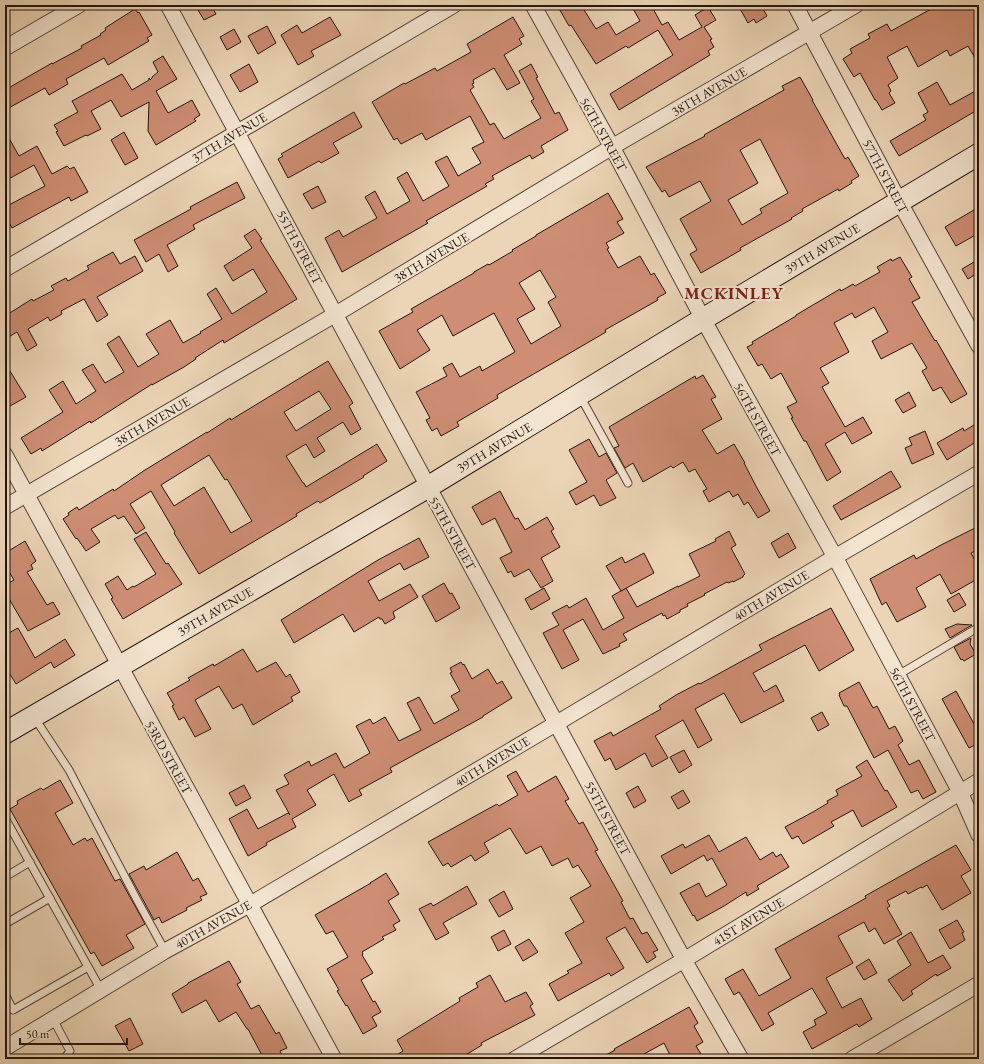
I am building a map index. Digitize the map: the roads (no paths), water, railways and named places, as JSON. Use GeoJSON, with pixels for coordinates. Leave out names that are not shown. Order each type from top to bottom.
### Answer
{"type":"FeatureCollection","features":[{"type":"Feature","properties":{"kind":"main road","name":"39TH AVENUE"},"geometry":{"type":"LineString","coordinates":[[5,733],[428,487],[703,319],[979,154]]}},
{"type":"Feature","properties":{"kind":"street"},"geometry":{"type":"LineString","coordinates":[[5,48],[79,5]]}},
{"type":"Feature","properties":{"kind":"street","name":"55TH STREET"},"geometry":{"type":"LineString","coordinates":[[168,5],[238,132],[684,960],[742,1059]]}},
{"type":"Feature","properties":{"kind":"street","name":"37TH AVENUE"},"geometry":{"type":"LineString","coordinates":[[5,269],[454,5]]}},
{"type":"Feature","properties":{"kind":"street","name":"56TH STREET"},"geometry":{"type":"LineString","coordinates":[[533,5],[612,147],[703,319],[898,675],[960,792],[979,835]]}},
{"type":"Feature","properties":{"kind":"street","name":"57TH STREET"},"geometry":{"type":"LineString","coordinates":[[795,5],[899,201],[979,346]]}},
{"type":"Feature","properties":{"kind":"street","name":"38TH AVENUE"},"geometry":{"type":"LineString","coordinates":[[5,507],[336,314],[612,147],[856,5]]}},
{"type":"Feature","properties":{"kind":"street","name":"53RD STREET"},"geometry":{"type":"LineString","coordinates":[[5,455],[119,667],[334,1059]]}},
{"type":"Feature","properties":{"kind":"street","name":"40TH AVENUE"},"geometry":{"type":"LineString","coordinates":[[5,1048],[165,950],[249,904],[834,557],[979,473]]}},
{"type":"Feature","properties":{"kind":"street","name":"41ST AVENUE"},"geometry":{"type":"LineString","coordinates":[[515,1059],[684,960],[979,781]]}},
{"type":"Feature","properties":{"kind":"street"},"geometry":{"type":"LineString","coordinates":[[852,1059],[979,984]]}},
{"type":"Feature","properties":{"kind":"lane"},"geometry":{"type":"LineString","coordinates":[[579,394],[628,483]]}},
{"type":"Feature","properties":{"kind":"lane"},"geometry":{"type":"LineString","coordinates":[[898,675],[979,627]]}},
{"type":"Feature","properties":{"kind":"lane"},"geometry":{"type":"LineString","coordinates":[[34,717],[69,770],[165,950]]}},
{"type":"Feature","properties":{"kind":"lane"},"geometry":{"type":"LineString","coordinates":[[5,818],[101,990]]}},
{"type":"Feature","properties":{"kind":"lane"},"geometry":{"type":"LineString","coordinates":[[5,877],[30,862]]}},
{"type":"Feature","properties":{"kind":"lane"},"geometry":{"type":"LineString","coordinates":[[5,924],[50,898]]}},
{"type":"Feature","properties":{"kind":"lane"},"geometry":{"type":"LineString","coordinates":[[5,994],[13,1010],[88,967]]}},
{"type":"Feature","properties":{"kind":"lane"},"geometry":{"type":"LineString","coordinates":[[53,1019],[70,1051],[64,1059]]}},
{"type":"Feature","properties":{"kind":"district","name":"MCKINLEY"},"geometry":{"type":"Point","coordinates":[734,293]}}]}
